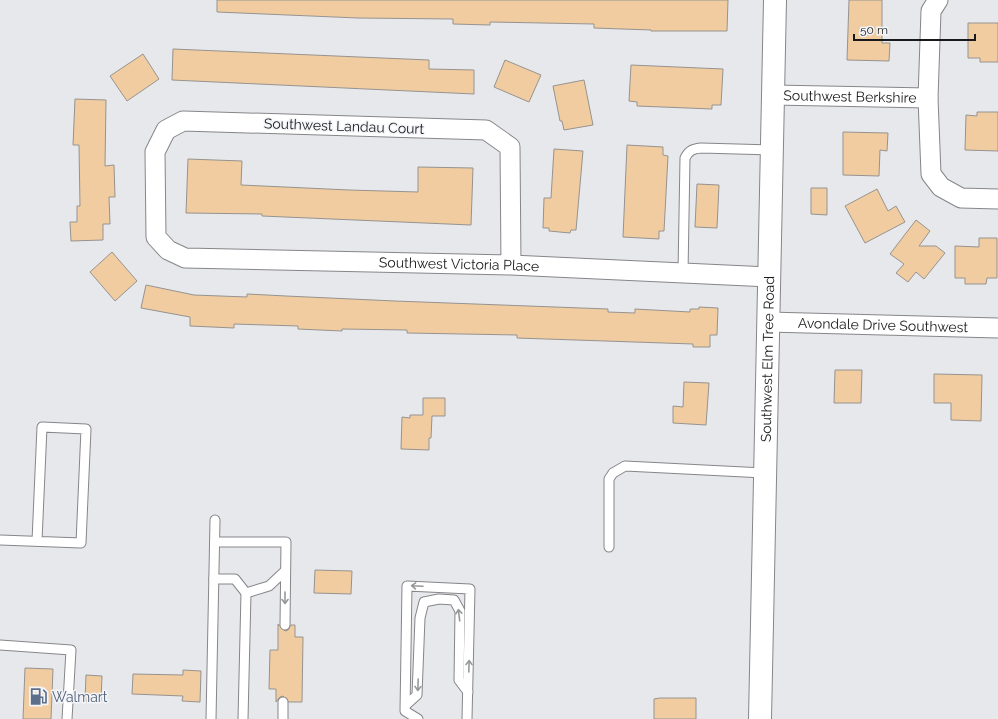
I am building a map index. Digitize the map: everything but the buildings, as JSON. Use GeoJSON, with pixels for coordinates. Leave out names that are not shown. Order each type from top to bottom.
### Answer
{"type":"FeatureCollection","features":[{"type":"Feature","properties":{"kind":"street","name":"Southwest Elm Tree Road"},"geometry":{"type":"LineString","coordinates":[[760,719],[775,0]]}},
{"type":"Feature","properties":{"kind":"street"},"geometry":{"type":"LineString","coordinates":[[938,0],[931,11],[928,98],[931,174],[941,187],[961,198],[998,199]]}},
{"type":"Feature","properties":{"kind":"street","name":"Southwest Berkshire"},"geometry":{"type":"LineString","coordinates":[[773,95],[928,98]]}},
{"type":"Feature","properties":{"kind":"street","name":"Southwest Landau Court"},"geometry":{"type":"LineString","coordinates":[[156,237],[155,152],[166,130],[183,121],[486,130],[510,147],[511,265]]}},
{"type":"Feature","properties":{"kind":"street","name":"Southwest Victoria Place"},"geometry":{"type":"LineString","coordinates":[[156,237],[168,250],[185,258],[511,265],[769,277]]}},
{"type":"Feature","properties":{"kind":"street","name":"Avondale Drive Southwest"},"geometry":{"type":"LineString","coordinates":[[768,322],[998,328]]}},
{"type":"Feature","properties":{"kind":"lane"},"geometry":{"type":"LineString","coordinates":[[683,273],[685,158],[689,152],[694,149],[701,148],[772,150]]}},
{"type":"Feature","properties":{"kind":"lane"},"geometry":{"type":"LineString","coordinates":[[0,540],[81,543],[86,429],[42,427],[37,541]]}},
{"type":"Feature","properties":{"kind":"lane"},"geometry":{"type":"LineString","coordinates":[[608,547],[609,479],[613,473],[625,466],[765,473]]}},
{"type":"Feature","properties":{"kind":"lane"},"geometry":{"type":"LineString","coordinates":[[211,719],[216,520]]}},
{"type":"Feature","properties":{"kind":"lane"},"geometry":{"type":"LineString","coordinates":[[215,542],[286,542],[285,625]]}},
{"type":"Feature","properties":{"kind":"lane"},"geometry":{"type":"LineString","coordinates":[[246,593],[269,586],[285,571]]}},
{"type":"Feature","properties":{"kind":"lane"},"geometry":{"type":"LineString","coordinates":[[214,579],[235,579],[246,593],[243,719]]}},
{"type":"Feature","properties":{"kind":"lane"},"geometry":{"type":"LineString","coordinates":[[418,719],[406,711],[407,586],[470,589],[467,719]]}},
{"type":"Feature","properties":{"kind":"lane"},"geometry":{"type":"LineString","coordinates":[[406,705],[417,694],[420,618],[424,602],[439,599],[454,600],[460,611],[459,680],[468,692]]}},
{"type":"Feature","properties":{"kind":"lane"},"geometry":{"type":"LineString","coordinates":[[0,645],[71,650],[67,719]]}},
{"type":"Feature","properties":{"kind":"lane"},"geometry":{"type":"LineString","coordinates":[[283,702],[283,719]]}},
{"type":"Feature","properties":{"kind":"place","name":"Walmart"},"geometry":{"type":"Point","coordinates":[39,697]}}]}
